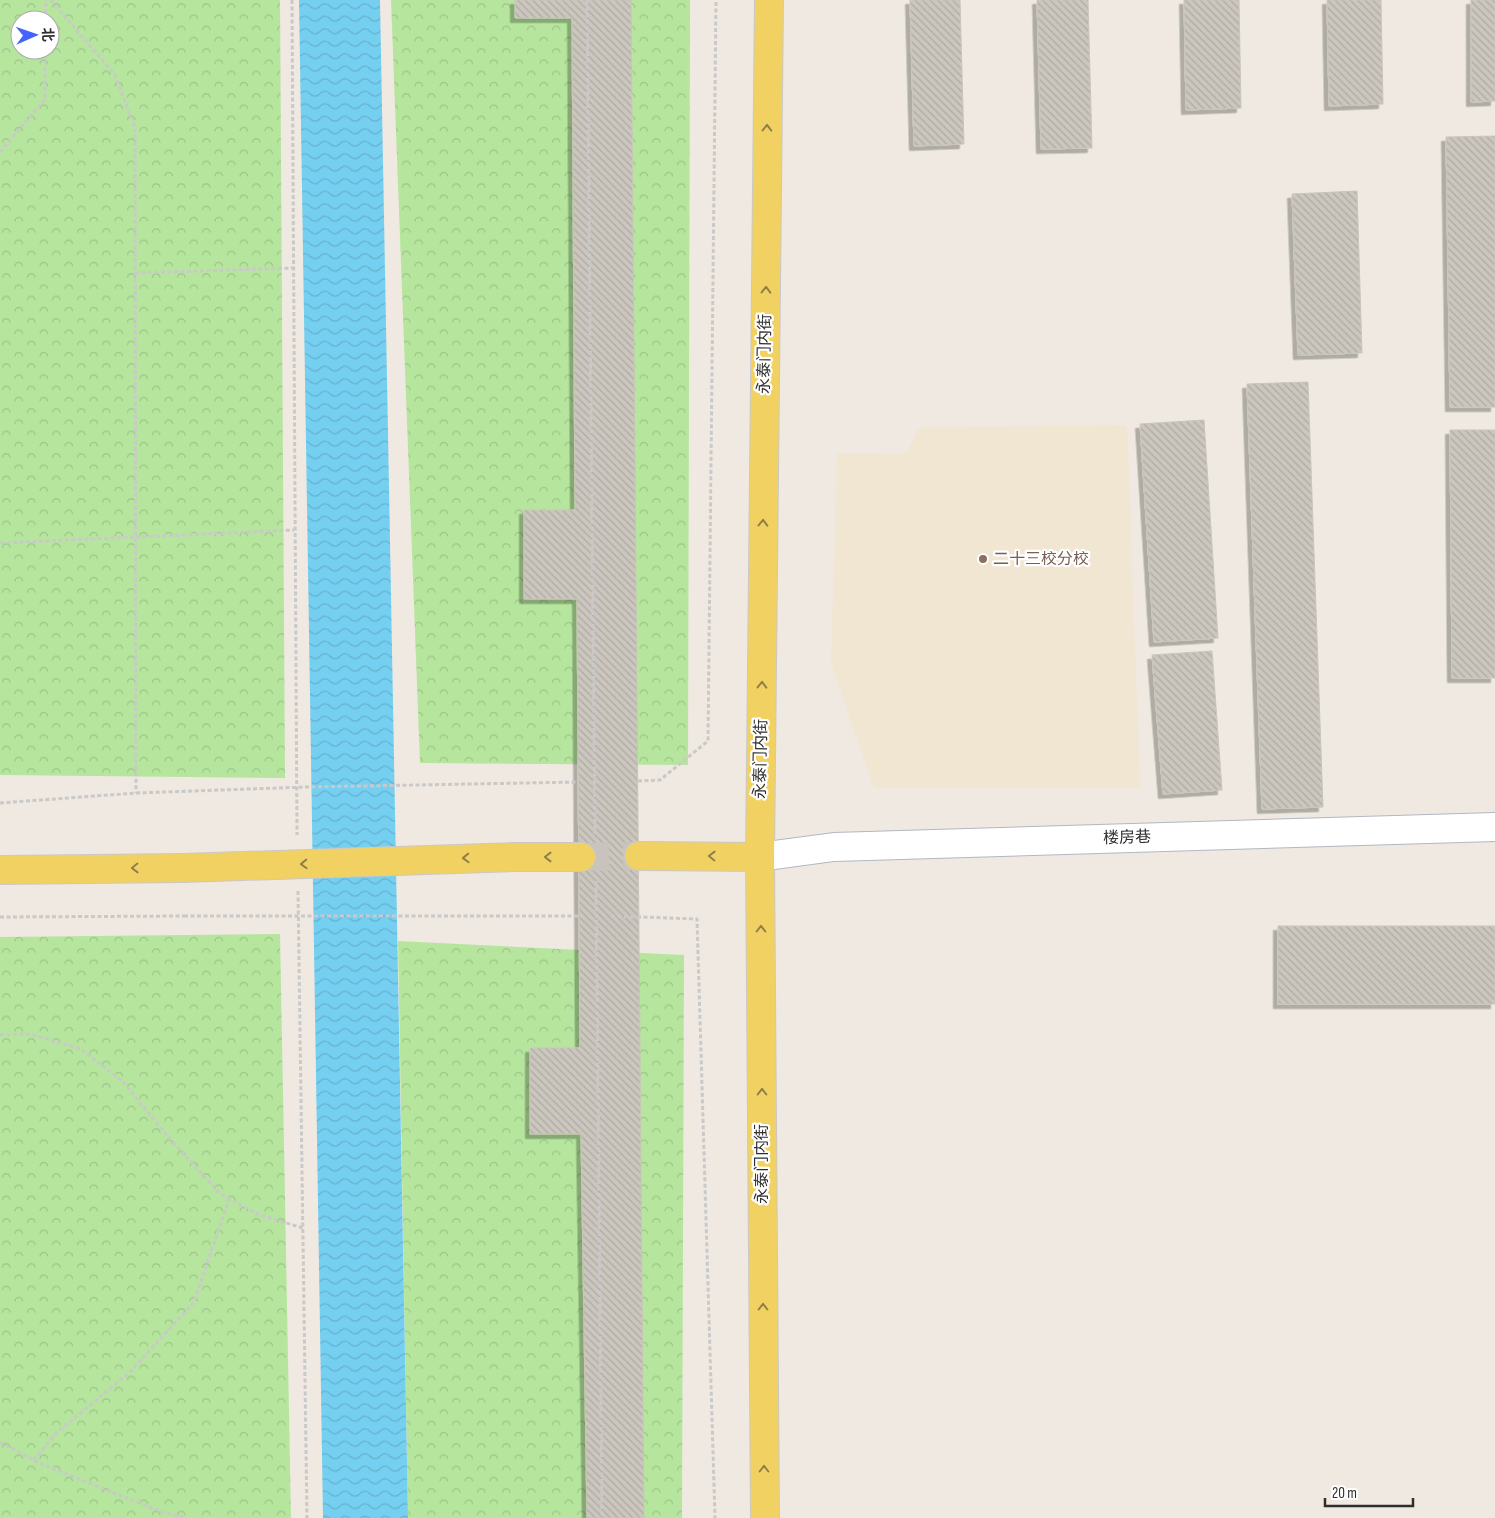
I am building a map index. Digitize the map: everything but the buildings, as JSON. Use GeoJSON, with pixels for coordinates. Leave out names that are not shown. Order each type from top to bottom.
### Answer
{"type":"FeatureCollection","features":[{"type":"Feature","properties":{"kind":"main road","name":"永泰门内街"},"geometry":{"type":"LineString","coordinates":[[765,1518],[760,857],[769,0]]}},
{"type":"Feature","properties":{"kind":"main road"},"geometry":{"type":"LineString","coordinates":[[0,870],[184,868],[515,857],[588,848]]}},
{"type":"Feature","properties":{"kind":"main road"},"geometry":{"type":"LineString","coordinates":[[639,856],[760,857]]}},
{"type":"Feature","properties":{"kind":"street","name":"楼房巷"},"geometry":{"type":"LineString","coordinates":[[760,857],[834,847],[1495,827]]}},
{"type":"Feature","properties":{"kind":"path"},"geometry":{"type":"LineString","coordinates":[[51,0],[115,75],[135,128],[136,793]]}},
{"type":"Feature","properties":{"kind":"path"},"geometry":{"type":"LineString","coordinates":[[292,0],[297,837]]}},
{"type":"Feature","properties":{"kind":"path"},"geometry":{"type":"LineString","coordinates":[[587,0],[588,848]]}},
{"type":"Feature","properties":{"kind":"path"},"geometry":{"type":"LineString","coordinates":[[638,781],[660,780],[708,741],[716,0]]}},
{"type":"Feature","properties":{"kind":"path"},"geometry":{"type":"LineString","coordinates":[[0,152],[44,99],[45,60]]}},
{"type":"Feature","properties":{"kind":"path"},"geometry":{"type":"LineString","coordinates":[[135,272],[293,268]]}},
{"type":"Feature","properties":{"kind":"path"},"geometry":{"type":"LineString","coordinates":[[0,543],[294,530]]}},
{"type":"Feature","properties":{"kind":"path"},"geometry":{"type":"LineString","coordinates":[[0,803],[136,793],[307,787],[580,782]]}},
{"type":"Feature","properties":{"kind":"path"},"geometry":{"type":"LineString","coordinates":[[596,879],[602,1518]]}},
{"type":"Feature","properties":{"kind":"path"},"geometry":{"type":"LineString","coordinates":[[298,886],[307,1518]]}},
{"type":"Feature","properties":{"kind":"path"},"geometry":{"type":"LineString","coordinates":[[0,917],[581,916]]}},
{"type":"Feature","properties":{"kind":"path"},"geometry":{"type":"LineString","coordinates":[[611,916],[697,919],[716,1518]]}},
{"type":"Feature","properties":{"kind":"path"},"geometry":{"type":"LineString","coordinates":[[0,1035],[30,1034],[81,1049],[123,1082],[165,1134],[219,1193],[257,1214],[303,1228]]}},
{"type":"Feature","properties":{"kind":"path"},"geometry":{"type":"LineString","coordinates":[[34,1460],[56,1433],[129,1373],[194,1302],[229,1199]]}},
{"type":"Feature","properties":{"kind":"path"},"geometry":{"type":"LineString","coordinates":[[0,1442],[34,1460],[162,1512],[187,1518]]}},
{"type":"Feature","properties":{"kind":"shaded area","name":"二十三校分校"},"geometry":{"type":"Polygon","coordinates":[[[1127,425],[1140,788],[874,788],[831,663],[837,453],[906,454],[919,428],[1127,425]]]}},
{"type":"Feature","properties":{"kind":"green space"},"geometry":{"type":"Polygon","coordinates":[[[0,0],[280,0],[285,778],[0,775],[0,0]]]}},
{"type":"Feature","properties":{"kind":"green space"},"geometry":{"type":"Polygon","coordinates":[[[391,0],[690,0],[688,765],[420,763],[391,0]]]}},
{"type":"Feature","properties":{"kind":"green space"},"geometry":{"type":"Polygon","coordinates":[[[280,934],[291,1518],[0,1518],[0,937],[280,934]]]}},
{"type":"Feature","properties":{"kind":"green space"},"geometry":{"type":"Polygon","coordinates":[[[398,941],[684,955],[682,1518],[408,1518],[398,941]]]}},
{"type":"Feature","properties":{"kind":"water"},"geometry":{"type":"Polygon","coordinates":[[[299,0],[380,0],[408,1518],[323,1518],[299,0]]]}},
{"type":"Feature","properties":{"kind":"tunnel"},"geometry":{"type":"LineString","coordinates":[[581,857],[639,856]]}},
{"type":"Feature","properties":{"kind":"place","name":"二十三校分校"},"geometry":{"type":"Point","coordinates":[983,559]}}]}
